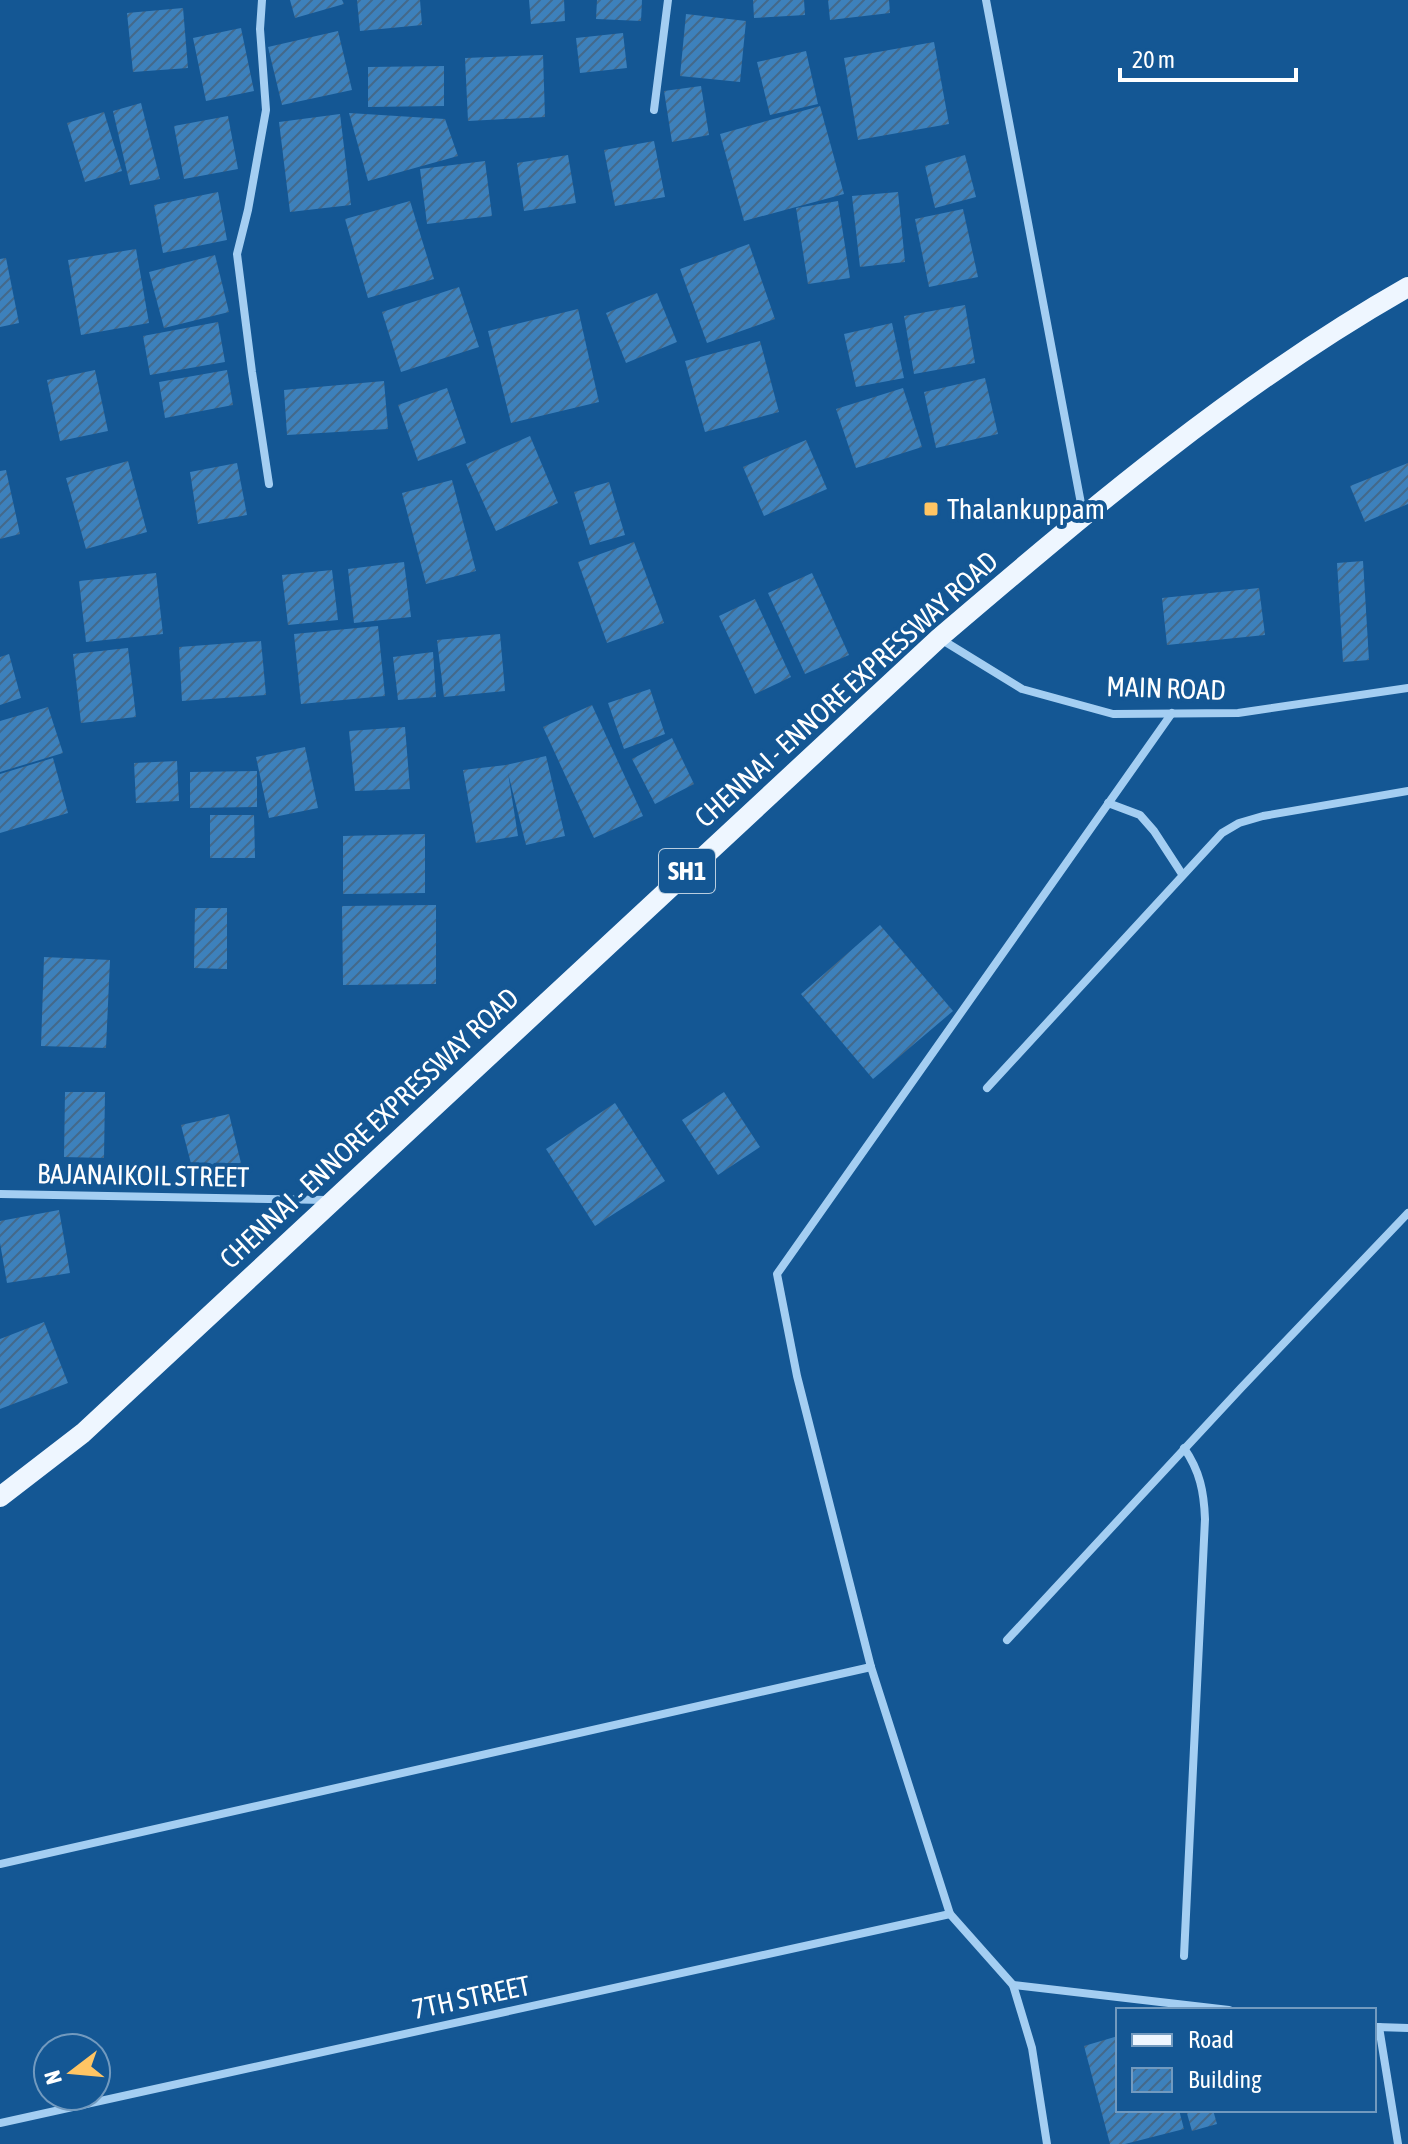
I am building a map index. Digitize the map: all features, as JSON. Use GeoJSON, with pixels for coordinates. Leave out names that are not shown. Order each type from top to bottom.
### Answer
{"type":"FeatureCollection","features":[{"type":"Feature","properties":{"kind":"main road","name":"CHENNAI - ENNORE EXPRESSWAY ROAD"},"geometry":{"type":"LineString","coordinates":[[0,1497],[83,1433],[939,638],[1181,438],[1275,369],[1408,287]]}},
{"type":"Feature","properties":{"kind":"street"},"geometry":{"type":"LineString","coordinates":[[262,0],[260,29],[266,110],[237,254],[269,484]]}},
{"type":"Feature","properties":{"kind":"street"},"geometry":{"type":"LineString","coordinates":[[654,110],[668,0]]}},
{"type":"Feature","properties":{"kind":"street"},"geometry":{"type":"LineString","coordinates":[[986,0],[1083,516]]}},
{"type":"Feature","properties":{"kind":"street","name":"MAIN ROAD"},"geometry":{"type":"LineString","coordinates":[[939,638],[1022,689],[1113,714],[1238,713],[1408,688]]}},
{"type":"Feature","properties":{"kind":"street"},"geometry":{"type":"LineString","coordinates":[[1047,2144],[1032,2048],[1013,1985],[950,1914],[871,1667],[797,1376],[777,1274],[1172,713]]}},
{"type":"Feature","properties":{"kind":"street"},"geometry":{"type":"LineString","coordinates":[[987,1088],[1222,833],[1239,823],[1263,816],[1408,791]]}},
{"type":"Feature","properties":{"kind":"street"},"geometry":{"type":"LineString","coordinates":[[1108,803],[1140,815],[1182,874]]}},
{"type":"Feature","properties":{"kind":"street","name":"BAJANAIKOIL STREET"},"geometry":{"type":"LineString","coordinates":[[0,1194],[333,1200]]}},
{"type":"Feature","properties":{"kind":"street"},"geometry":{"type":"LineString","coordinates":[[1007,1640],[1184,1448],[1408,1213]]}},
{"type":"Feature","properties":{"kind":"street"},"geometry":{"type":"LineString","coordinates":[[1184,1448],[1199,1473],[1205,1519],[1184,1956]]}},
{"type":"Feature","properties":{"kind":"street"},"geometry":{"type":"LineString","coordinates":[[0,1864],[871,1667]]}},
{"type":"Feature","properties":{"kind":"street","name":"7TH STREET"},"geometry":{"type":"LineString","coordinates":[[0,2123],[950,1914]]}},
{"type":"Feature","properties":{"kind":"street"},"geometry":{"type":"LineString","coordinates":[[1013,1985],[1212,2008]]}},
{"type":"Feature","properties":{"kind":"street"},"geometry":{"type":"LineString","coordinates":[[1398,2144],[1376,2027],[1408,2028]]}},
{"type":"Feature","properties":{"kind":"building"},"geometry":{"type":"Polygon","coordinates":[[[290,0],[342,0],[344,4],[295,18],[290,0]]]}},
{"type":"Feature","properties":{"kind":"building"},"geometry":{"type":"Polygon","coordinates":[[[357,0],[420,0],[422,25],[360,31],[357,0]]]}},
{"type":"Feature","properties":{"kind":"building"},"geometry":{"type":"Polygon","coordinates":[[[529,0],[564,0],[565,21],[531,24],[529,0]]]}},
{"type":"Feature","properties":{"kind":"building"},"geometry":{"type":"Polygon","coordinates":[[[597,0],[642,0],[641,21],[596,19],[597,0]]]}},
{"type":"Feature","properties":{"kind":"building"},"geometry":{"type":"Polygon","coordinates":[[[753,0],[804,0],[805,15],[754,18],[753,0]]]}},
{"type":"Feature","properties":{"kind":"building"},"geometry":{"type":"Polygon","coordinates":[[[828,0],[889,0],[890,13],[830,20],[828,0]]]}},
{"type":"Feature","properties":{"kind":"building"},"geometry":{"type":"Polygon","coordinates":[[[183,8],[188,68],[133,72],[127,13],[183,8]]]}},
{"type":"Feature","properties":{"kind":"building"},"geometry":{"type":"Polygon","coordinates":[[[686,14],[746,21],[740,82],[680,76],[686,14]]]}},
{"type":"Feature","properties":{"kind":"building"},"geometry":{"type":"Polygon","coordinates":[[[241,28],[254,91],[206,101],[193,38],[241,28]]]}},
{"type":"Feature","properties":{"kind":"building"},"geometry":{"type":"Polygon","coordinates":[[[338,31],[352,90],[282,105],[268,47],[338,31]]]}},
{"type":"Feature","properties":{"kind":"building"},"geometry":{"type":"Polygon","coordinates":[[[623,33],[627,68],[580,73],[576,38],[623,33]]]}},
{"type":"Feature","properties":{"kind":"building"},"geometry":{"type":"Polygon","coordinates":[[[934,42],[949,124],[858,140],[844,58],[934,42]]]}},
{"type":"Feature","properties":{"kind":"building"},"geometry":{"type":"Polygon","coordinates":[[[806,51],[818,104],[770,115],[757,62],[806,51]]]}},
{"type":"Feature","properties":{"kind":"building"},"geometry":{"type":"Polygon","coordinates":[[[543,55],[545,117],[468,121],[465,58],[543,55]]]}},
{"type":"Feature","properties":{"kind":"building"},"geometry":{"type":"Polygon","coordinates":[[[444,66],[444,106],[368,107],[368,67],[444,66]]]}},
{"type":"Feature","properties":{"kind":"building"},"geometry":{"type":"Polygon","coordinates":[[[701,86],[709,135],[672,142],[664,91],[701,86]]]}},
{"type":"Feature","properties":{"kind":"building"},"geometry":{"type":"Polygon","coordinates":[[[141,103],[160,179],[130,185],[113,111],[141,103]]]}},
{"type":"Feature","properties":{"kind":"building"},"geometry":{"type":"Polygon","coordinates":[[[820,106],[844,194],[744,221],[720,134],[820,106]]]}},
{"type":"Feature","properties":{"kind":"building"},"geometry":{"type":"Polygon","coordinates":[[[104,112],[122,171],[85,182],[67,123],[104,112]]]}},
{"type":"Feature","properties":{"kind":"building"},"geometry":{"type":"Polygon","coordinates":[[[349,113],[445,119],[458,156],[368,181],[349,113]]]}},
{"type":"Feature","properties":{"kind":"building"},"geometry":{"type":"Polygon","coordinates":[[[340,114],[351,205],[290,212],[279,122],[340,114]]]}},
{"type":"Feature","properties":{"kind":"building"},"geometry":{"type":"Polygon","coordinates":[[[228,116],[238,169],[184,179],[174,126],[228,116]]]}},
{"type":"Feature","properties":{"kind":"building"},"geometry":{"type":"Polygon","coordinates":[[[654,141],[665,197],[615,206],[604,150],[654,141]]]}},
{"type":"Feature","properties":{"kind":"building"},"geometry":{"type":"Polygon","coordinates":[[[568,155],[576,203],[524,211],[517,163],[568,155]]]}},
{"type":"Feature","properties":{"kind":"building"},"geometry":{"type":"Polygon","coordinates":[[[965,155],[976,197],[935,208],[925,166],[965,155]]]}},
{"type":"Feature","properties":{"kind":"building"},"geometry":{"type":"Polygon","coordinates":[[[485,161],[492,216],[427,224],[420,169],[485,161]]]}},
{"type":"Feature","properties":{"kind":"building"},"geometry":{"type":"Polygon","coordinates":[[[218,192],[227,240],[163,253],[154,205],[218,192]]]}},
{"type":"Feature","properties":{"kind":"building"},"geometry":{"type":"Polygon","coordinates":[[[898,192],[905,262],[860,267],[852,196],[898,192]]]}},
{"type":"Feature","properties":{"kind":"building"},"geometry":{"type":"Polygon","coordinates":[[[410,201],[434,279],[368,298],[345,219],[410,201]]]}},
{"type":"Feature","properties":{"kind":"building"},"geometry":{"type":"Polygon","coordinates":[[[838,201],[850,278],[808,284],[796,208],[838,201]]]}},
{"type":"Feature","properties":{"kind":"building"},"geometry":{"type":"Polygon","coordinates":[[[963,209],[978,277],[929,287],[915,219],[963,209]]]}},
{"type":"Feature","properties":{"kind":"building"},"geometry":{"type":"Polygon","coordinates":[[[749,244],[775,319],[707,343],[680,269],[749,244]]]}},
{"type":"Feature","properties":{"kind":"building"},"geometry":{"type":"Polygon","coordinates":[[[136,249],[149,323],[81,335],[68,260],[136,249]]]}},
{"type":"Feature","properties":{"kind":"building"},"geometry":{"type":"Polygon","coordinates":[[[215,255],[229,312],[164,328],[149,272],[215,255]]]}},
{"type":"Feature","properties":{"kind":"building"},"geometry":{"type":"Polygon","coordinates":[[[6,258],[19,323],[0,327],[0,259],[6,258]]]}},
{"type":"Feature","properties":{"kind":"building"},"geometry":{"type":"Polygon","coordinates":[[[459,287],[479,347],[401,372],[382,312],[459,287]]]}},
{"type":"Feature","properties":{"kind":"building"},"geometry":{"type":"Polygon","coordinates":[[[657,293],[677,342],[626,363],[606,313],[657,293]]]}},
{"type":"Feature","properties":{"kind":"building"},"geometry":{"type":"Polygon","coordinates":[[[965,305],[975,363],[914,374],[904,316],[965,305]]]}},
{"type":"Feature","properties":{"kind":"building"},"geometry":{"type":"Polygon","coordinates":[[[578,309],[599,402],[511,423],[488,331],[578,309]]]}},
{"type":"Feature","properties":{"kind":"building"},"geometry":{"type":"Polygon","coordinates":[[[218,322],[225,362],[150,375],[143,336],[218,322]]]}},
{"type":"Feature","properties":{"kind":"building"},"geometry":{"type":"Polygon","coordinates":[[[892,323],[904,378],[856,387],[844,334],[892,323]]]}},
{"type":"Feature","properties":{"kind":"building"},"geometry":{"type":"Polygon","coordinates":[[[760,341],[779,412],[705,432],[685,361],[760,341]]]}},
{"type":"Feature","properties":{"kind":"building"},"geometry":{"type":"Polygon","coordinates":[[[95,370],[108,431],[60,441],[47,380],[95,370]]]}},
{"type":"Feature","properties":{"kind":"building"},"geometry":{"type":"Polygon","coordinates":[[[227,370],[233,405],[165,418],[159,382],[227,370]]]}},
{"type":"Feature","properties":{"kind":"building"},"geometry":{"type":"Polygon","coordinates":[[[985,378],[998,434],[936,448],[924,392],[985,378]]]}},
{"type":"Feature","properties":{"kind":"building"},"geometry":{"type":"Polygon","coordinates":[[[384,381],[388,429],[287,435],[284,390],[384,381]]]}},
{"type":"Feature","properties":{"kind":"building"},"geometry":{"type":"Polygon","coordinates":[[[447,388],[466,443],[418,461],[398,405],[447,388]]]}},
{"type":"Feature","properties":{"kind":"building"},"geometry":{"type":"Polygon","coordinates":[[[903,388],[922,447],[856,468],[836,409],[903,388]]]}},
{"type":"Feature","properties":{"kind":"building"},"geometry":{"type":"Polygon","coordinates":[[[530,436],[558,503],[496,531],[466,464],[530,436]]]}},
{"type":"Feature","properties":{"kind":"building"},"geometry":{"type":"Polygon","coordinates":[[[806,440],[827,489],[764,516],[743,467],[806,440]]]}},
{"type":"Feature","properties":{"kind":"building"},"geometry":{"type":"Polygon","coordinates":[[[128,461],[147,532],[86,549],[66,478],[128,461]]]}},
{"type":"Feature","properties":{"kind":"building"},"geometry":{"type":"Polygon","coordinates":[[[237,463],[247,515],[198,524],[190,472],[237,463]]]}},
{"type":"Feature","properties":{"kind":"building"},"geometry":{"type":"Polygon","coordinates":[[[1408,463],[1408,504],[1365,522],[1350,486],[1408,463]]]}},
{"type":"Feature","properties":{"kind":"building"},"geometry":{"type":"Polygon","coordinates":[[[6,470],[20,534],[0,539],[0,471],[6,470]]]}},
{"type":"Feature","properties":{"kind":"building"},"geometry":{"type":"Polygon","coordinates":[[[452,480],[476,571],[426,584],[402,493],[452,480]]]}},
{"type":"Feature","properties":{"kind":"building"},"geometry":{"type":"Polygon","coordinates":[[[609,482],[625,535],[590,545],[574,492],[609,482]]]}},
{"type":"Feature","properties":{"kind":"building"},"geometry":{"type":"Polygon","coordinates":[[[634,542],[664,623],[607,643],[578,562],[634,542]]]}},
{"type":"Feature","properties":{"kind":"building"},"geometry":{"type":"Polygon","coordinates":[[[1363,561],[1369,660],[1343,662],[1337,563],[1363,561]]]}},
{"type":"Feature","properties":{"kind":"building"},"geometry":{"type":"Polygon","coordinates":[[[404,562],[411,617],[354,623],[348,569],[404,562]]]}},
{"type":"Feature","properties":{"kind":"building"},"geometry":{"type":"Polygon","coordinates":[[[332,570],[338,620],[288,625],[282,575],[332,570]]]}},
{"type":"Feature","properties":{"kind":"building"},"geometry":{"type":"Polygon","coordinates":[[[156,573],[163,634],[86,642],[79,581],[156,573]]]}},
{"type":"Feature","properties":{"kind":"building"},"geometry":{"type":"Polygon","coordinates":[[[812,573],[849,655],[805,674],[768,593],[812,573]]]}},
{"type":"Feature","properties":{"kind":"building"},"geometry":{"type":"Polygon","coordinates":[[[1259,588],[1265,635],[1167,645],[1162,598],[1259,588]]]}},
{"type":"Feature","properties":{"kind":"building"},"geometry":{"type":"Polygon","coordinates":[[[755,599],[791,677],[755,694],[719,616],[755,599]]]}},
{"type":"Feature","properties":{"kind":"building"},"geometry":{"type":"Polygon","coordinates":[[[378,626],[385,696],[301,704],[294,634],[378,626]]]}},
{"type":"Feature","properties":{"kind":"building"},"geometry":{"type":"Polygon","coordinates":[[[500,634],[505,691],[444,697],[437,640],[500,634]]]}},
{"type":"Feature","properties":{"kind":"building"},"geometry":{"type":"Polygon","coordinates":[[[261,641],[266,695],[182,701],[179,647],[261,641]]]}},
{"type":"Feature","properties":{"kind":"building"},"geometry":{"type":"Polygon","coordinates":[[[128,648],[136,717],[81,723],[73,654],[128,648]]]}},
{"type":"Feature","properties":{"kind":"building"},"geometry":{"type":"Polygon","coordinates":[[[433,652],[436,697],[398,700],[393,657],[433,652]]]}},
{"type":"Feature","properties":{"kind":"building"},"geometry":{"type":"Polygon","coordinates":[[[9,654],[21,698],[0,705],[0,657],[9,654]]]}},
{"type":"Feature","properties":{"kind":"building"},"geometry":{"type":"Polygon","coordinates":[[[650,689],[665,734],[624,749],[608,703],[650,689]]]}},
{"type":"Feature","properties":{"kind":"building"},"geometry":{"type":"Polygon","coordinates":[[[592,705],[643,816],[594,838],[543,727],[592,705]]]}},
{"type":"Feature","properties":{"kind":"building"},"geometry":{"type":"Polygon","coordinates":[[[48,707],[63,753],[0,772],[0,721],[48,707]]]}},
{"type":"Feature","properties":{"kind":"building"},"geometry":{"type":"Polygon","coordinates":[[[405,727],[410,789],[355,791],[349,731],[405,727]]]}},
{"type":"Feature","properties":{"kind":"building"},"geometry":{"type":"Polygon","coordinates":[[[672,738],[694,784],[655,804],[632,759],[672,738]]]}},
{"type":"Feature","properties":{"kind":"building"},"geometry":{"type":"Polygon","coordinates":[[[305,747],[318,808],[269,818],[256,757],[305,747]]]}},
{"type":"Feature","properties":{"kind":"building"},"geometry":{"type":"Polygon","coordinates":[[[546,756],[565,836],[526,845],[508,773],[518,836],[476,843],[463,770],[546,756]]]}},
{"type":"Feature","properties":{"kind":"building"},"geometry":{"type":"Polygon","coordinates":[[[53,758],[68,813],[0,833],[0,774],[53,758]]]}},
{"type":"Feature","properties":{"kind":"building"},"geometry":{"type":"Polygon","coordinates":[[[177,761],[179,801],[136,803],[134,763],[177,761]]]}},
{"type":"Feature","properties":{"kind":"building"},"geometry":{"type":"Polygon","coordinates":[[[257,771],[257,807],[190,808],[190,772],[257,771]]]}},
{"type":"Feature","properties":{"kind":"building"},"geometry":{"type":"Polygon","coordinates":[[[210,815],[254,815],[255,858],[210,858],[210,815]]]}},
{"type":"Feature","properties":{"kind":"building"},"geometry":{"type":"Polygon","coordinates":[[[425,834],[425,893],[343,894],[343,836],[425,834]]]}},
{"type":"Feature","properties":{"kind":"building"},"geometry":{"type":"Polygon","coordinates":[[[436,905],[436,984],[343,985],[342,906],[436,905]]]}},
{"type":"Feature","properties":{"kind":"building"},"geometry":{"type":"Polygon","coordinates":[[[195,908],[227,908],[227,969],[194,968],[195,908]]]}},
{"type":"Feature","properties":{"kind":"building"},"geometry":{"type":"Polygon","coordinates":[[[880,925],[953,1011],[873,1079],[801,994],[880,925]]]}},
{"type":"Feature","properties":{"kind":"building"},"geometry":{"type":"Polygon","coordinates":[[[44,957],[110,960],[106,1048],[41,1046],[44,957]]]}},
{"type":"Feature","properties":{"kind":"building"},"geometry":{"type":"Polygon","coordinates":[[[65,1092],[105,1092],[104,1158],[64,1157],[65,1092]]]}},
{"type":"Feature","properties":{"kind":"building"},"geometry":{"type":"Polygon","coordinates":[[[724,1092],[760,1147],[718,1175],[682,1120],[724,1092]]]}},
{"type":"Feature","properties":{"kind":"building"},"geometry":{"type":"Polygon","coordinates":[[[615,1103],[665,1181],[595,1226],[546,1149],[615,1103]]]}},
{"type":"Feature","properties":{"kind":"building"},"geometry":{"type":"Polygon","coordinates":[[[229,1114],[241,1163],[194,1175],[181,1125],[229,1114]]]}},
{"type":"Feature","properties":{"kind":"building"},"geometry":{"type":"Polygon","coordinates":[[[59,1210],[70,1273],[7,1283],[0,1243],[0,1221],[59,1210]]]}},
{"type":"Feature","properties":{"kind":"building"},"geometry":{"type":"Polygon","coordinates":[[[44,1322],[68,1383],[0,1409],[0,1339],[44,1322]]]}},
{"type":"Feature","properties":{"kind":"building"},"geometry":{"type":"Polygon","coordinates":[[[1116,2037],[1116,2112],[1180,2112],[1184,2129],[1125,2144],[1110,2144],[1084,2046],[1116,2037]]]}},
{"type":"Feature","properties":{"kind":"building"},"geometry":{"type":"Polygon","coordinates":[[[1187,2112],[1214,2112],[1217,2124],[1192,2131],[1187,2112]]]}},
{"type":"Feature","properties":{"kind":"place","name":"Thalankuppam"},"geometry":{"type":"Point","coordinates":[931,509]}}]}
